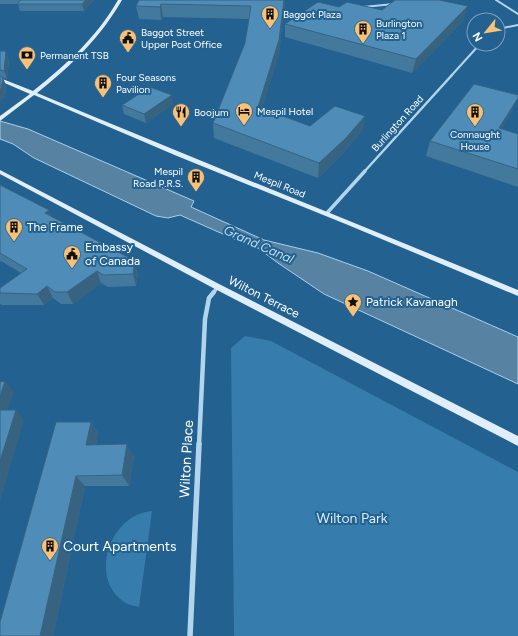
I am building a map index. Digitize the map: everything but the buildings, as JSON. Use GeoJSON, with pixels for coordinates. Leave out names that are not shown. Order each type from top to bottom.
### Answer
{"type":"FeatureCollection","features":[{"type":"Feature","properties":{"kind":"main road"},"geometry":{"type":"LineString","coordinates":[[0,120],[52,79],[93,39],[120,0]]}},
{"type":"Feature","properties":{"kind":"main road","name":"Mespil Road"},"geometry":{"type":"LineString","coordinates":[[0,79],[179,155],[327,213],[518,293]]}},
{"type":"Feature","properties":{"kind":"main road","name":"Wilton Terrace"},"geometry":{"type":"LineString","coordinates":[[0,172],[218,287],[518,440]]}},
{"type":"Feature","properties":{"kind":"street"},"geometry":{"type":"LineString","coordinates":[[496,0],[518,14]]}},
{"type":"Feature","properties":{"kind":"street"},"geometry":{"type":"LineString","coordinates":[[358,8],[396,3]]}},
{"type":"Feature","properties":{"kind":"street"},"geometry":{"type":"LineString","coordinates":[[506,27],[518,25]]}},
{"type":"Feature","properties":{"kind":"street","name":"Burlington Road"},"geometry":{"type":"LineString","coordinates":[[327,213],[473,52]]}},
{"type":"Feature","properties":{"kind":"street","name":"Wilton Place"},"geometry":{"type":"LineString","coordinates":[[190,636],[205,319],[210,298],[218,287]]}},
{"type":"Feature","properties":{"kind":"green space","name":"Wilton Park"},"geometry":{"type":"Polygon","coordinates":[[[245,336],[271,341],[518,472],[518,636],[234,636],[231,348],[245,336]]]}},
{"type":"Feature","properties":{"kind":"green space"},"geometry":{"type":"Polygon","coordinates":[[[152,511],[139,607],[124,602],[113,591],[107,578],[106,563],[109,549],[115,535],[125,523],[137,515],[152,511]]]}},
{"type":"Feature","properties":{"kind":"water","name":"Grand Canal"},"geometry":{"type":"Polygon","coordinates":[[[0,121],[28,129],[194,201],[191,207],[264,240],[318,253],[368,271],[518,337],[518,384],[324,294],[258,248],[250,246],[180,215],[168,218],[156,216],[34,158],[13,144],[0,139],[0,121]]]}},
{"type":"Feature","properties":{"kind":"place","name":"Baggot Plaza"},"geometry":{"type":"Point","coordinates":[270,29]}},
{"type":"Feature","properties":{"kind":"place","name":"Burlington Plaza 1"},"geometry":{"type":"Point","coordinates":[363,44]}},
{"type":"Feature","properties":{"kind":"place","name":"Baggot Street Upper Post Office"},"geometry":{"type":"Point","coordinates":[128,53]}},
{"type":"Feature","properties":{"kind":"place","name":"Permanent TSB"},"geometry":{"type":"Point","coordinates":[27,70]}},
{"type":"Feature","properties":{"kind":"place","name":"Four Seasons Pavilion"},"geometry":{"type":"Point","coordinates":[103,98]}},
{"type":"Feature","properties":{"kind":"place","name":"Mespil Hotel"},"geometry":{"type":"Point","coordinates":[244,126]}},
{"type":"Feature","properties":{"kind":"place","name":"Boojum"},"geometry":{"type":"Point","coordinates":[181,127]}},
{"type":"Feature","properties":{"kind":"place","name":"Connaught House"},"geometry":{"type":"Point","coordinates":[475,127]}},
{"type":"Feature","properties":{"kind":"place","name":"Mespil Road P.R.S."},"geometry":{"type":"Point","coordinates":[196,192]}},
{"type":"Feature","properties":{"kind":"place","name":"The Frame"},"geometry":{"type":"Point","coordinates":[14,242]}},
{"type":"Feature","properties":{"kind":"place","name":"Embassy of Canada"},"geometry":{"type":"Point","coordinates":[72,269]}},
{"type":"Feature","properties":{"kind":"place","name":"Patrick Kavanagh"},"geometry":{"type":"Point","coordinates":[353,317]}},
{"type":"Feature","properties":{"kind":"place","name":"Court Apartments"},"geometry":{"type":"Point","coordinates":[50,561]}}]}
